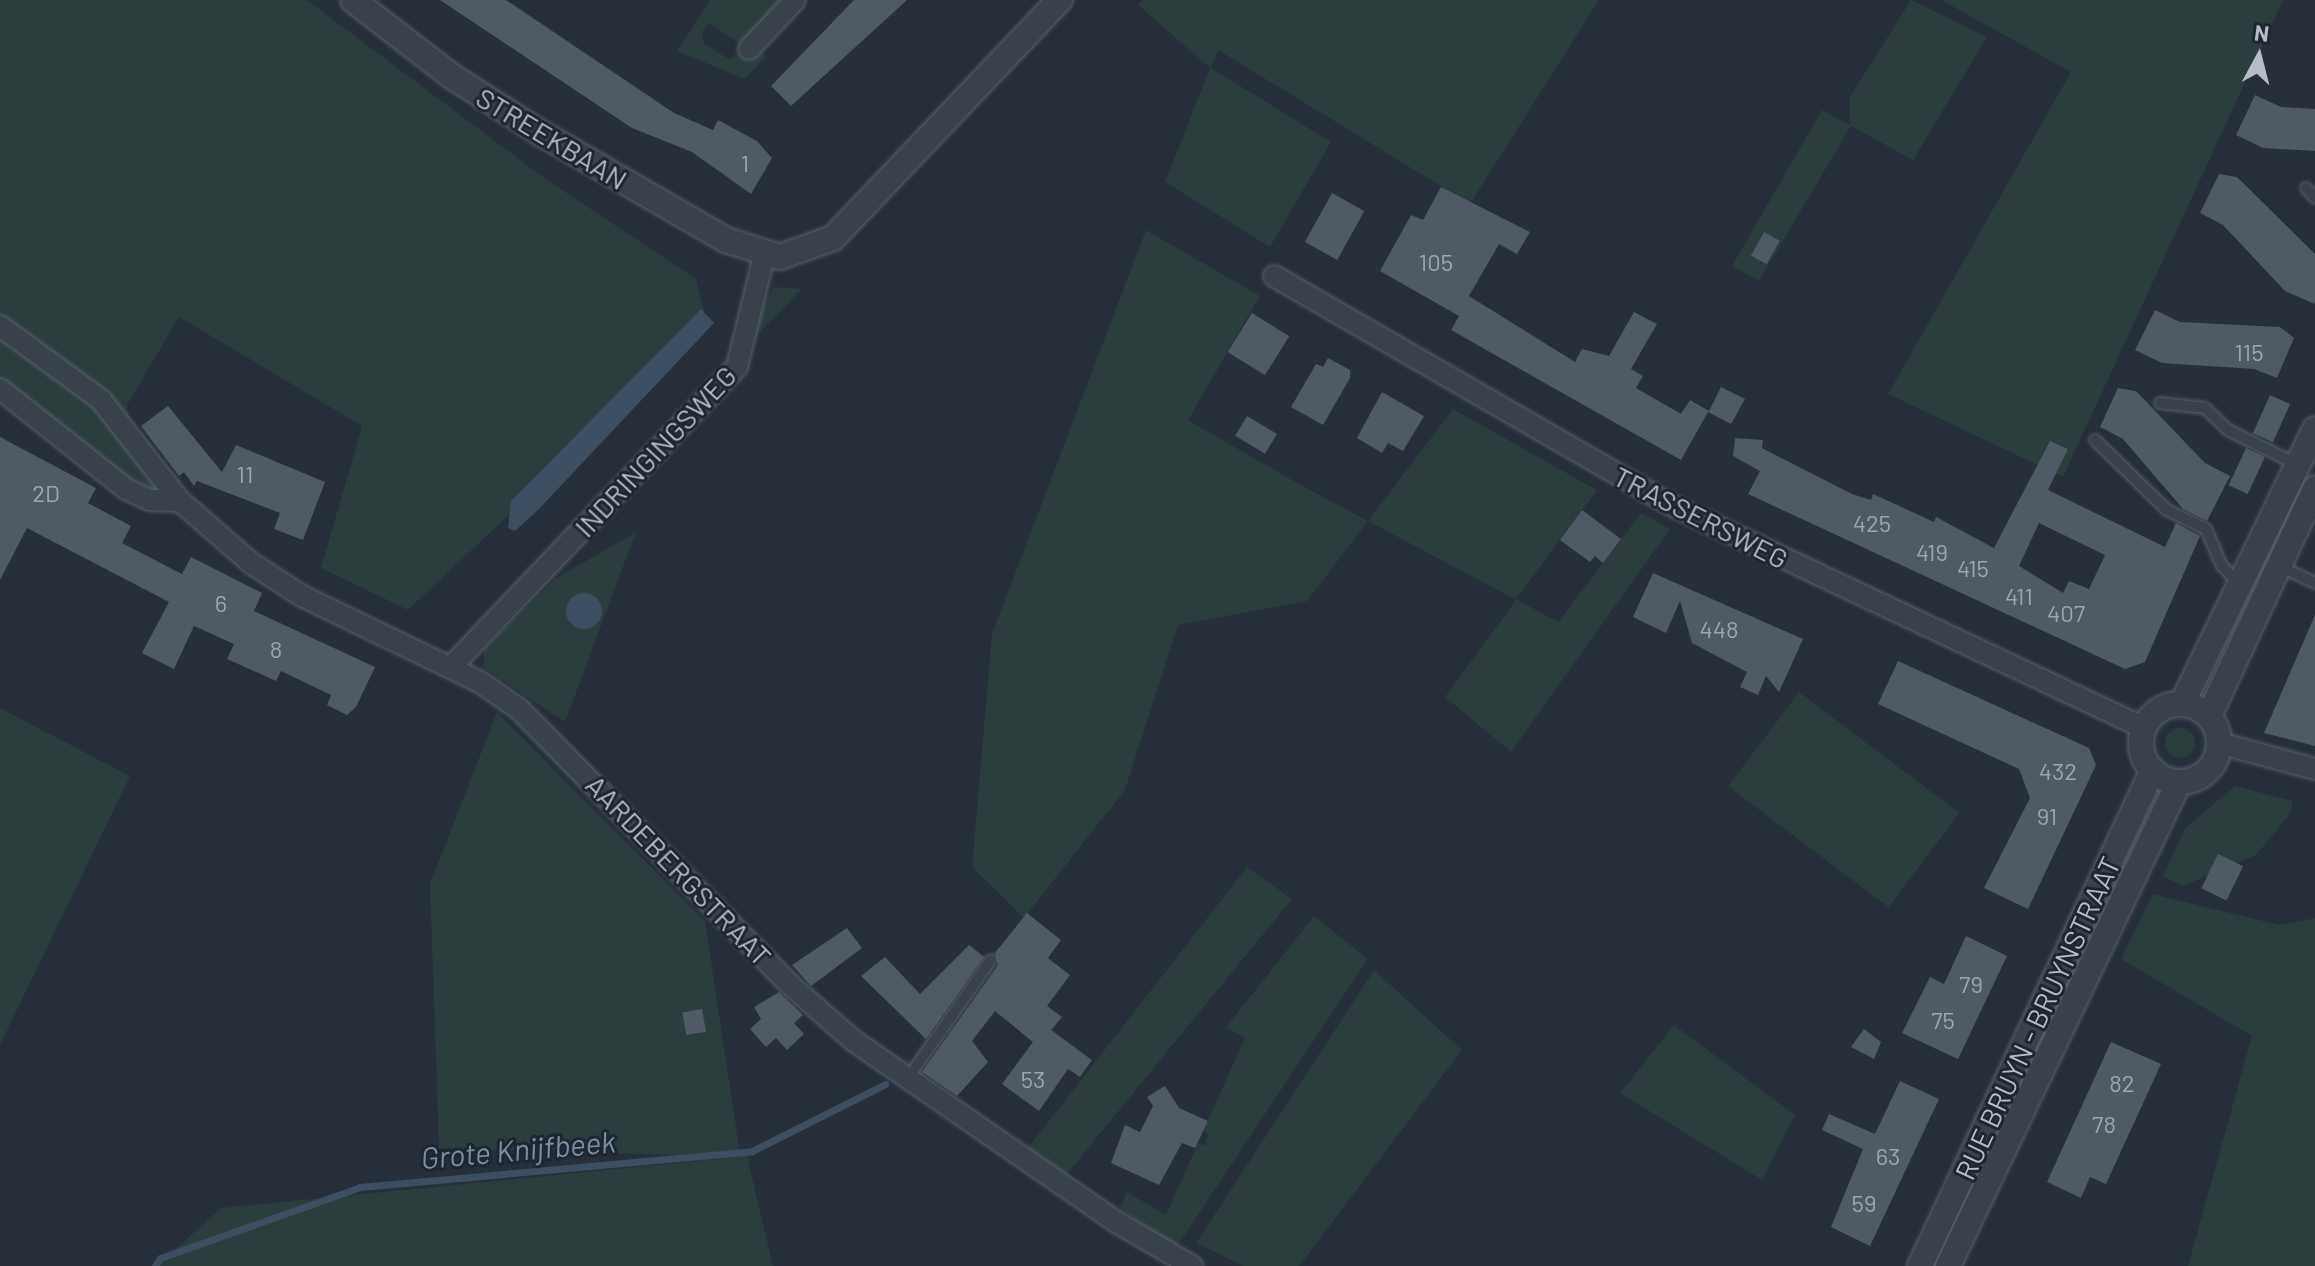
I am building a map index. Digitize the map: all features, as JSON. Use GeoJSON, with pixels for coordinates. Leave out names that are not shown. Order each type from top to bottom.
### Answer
{"type":"FeatureCollection","features":[{"type":"Feature","properties":{"kind":"street","name":"STREEKBAAN"},"geometry":{"type":"LineString","coordinates":[[353,0],[504,111],[764,256]]}},
{"type":"Feature","properties":{"kind":"street"},"geometry":{"type":"LineString","coordinates":[[749,49],[795,0]]}},
{"type":"Feature","properties":{"kind":"street"},"geometry":{"type":"LineString","coordinates":[[764,256],[796,256],[833,238],[1060,0]]}},
{"type":"Feature","properties":{"kind":"street","name":"INDRINGINGSWEG"},"geometry":{"type":"LineString","coordinates":[[451,667],[737,367],[764,256]]}},
{"type":"Feature","properties":{"kind":"street","name":"TRASSERSWEG"},"geometry":{"type":"LineString","coordinates":[[1274,276],[1665,502],[2144,728]]}},
{"type":"Feature","properties":{"kind":"street","name":"AARDEBERGSTRAAT"},"geometry":{"type":"LineString","coordinates":[[0,326],[112,411],[180,501],[278,582],[499,694],[549,736],[787,982],[908,1078],[1170,1255],[1192,1266]]}},
{"type":"Feature","properties":{"kind":"street"},"geometry":{"type":"LineString","coordinates":[[0,389],[126,489],[150,500],[180,501]]}},
{"type":"Feature","properties":{"kind":"street"},"geometry":{"type":"LineString","coordinates":[[2182,704],[2315,429]]}},
{"type":"Feature","properties":{"kind":"street"},"geometry":{"type":"LineString","coordinates":[[2209,716],[2182,704],[2162,708],[2144,728],[2142,752],[2153,770],[2179,782],[2207,771],[2219,743],[2209,716],[2315,489]]}},
{"type":"Feature","properties":{"kind":"street"},"geometry":{"type":"LineString","coordinates":[[2219,743],[2315,769]]}},
{"type":"Feature","properties":{"kind":"street","name":"RUE BRUYN - BRUYNSTRAAT"},"geometry":{"type":"LineString","coordinates":[[1920,1266],[2153,770]]}},
{"type":"Feature","properties":{"kind":"street","name":"RUE BRUYN - BRUYNSTRAAT"},"geometry":{"type":"LineString","coordinates":[[1948,1266],[2179,782]]}},
{"type":"Feature","properties":{"kind":"lane"},"geometry":{"type":"LineString","coordinates":[[2306,188],[2315,198]]}},
{"type":"Feature","properties":{"kind":"lane"},"geometry":{"type":"LineString","coordinates":[[2160,403],[2205,408],[2228,430],[2298,465]]}},
{"type":"Feature","properties":{"kind":"lane"},"geometry":{"type":"LineString","coordinates":[[2095,440],[2167,510],[2206,529],[2222,566],[2241,585]]}},
{"type":"Feature","properties":{"kind":"lane"},"geometry":{"type":"LineString","coordinates":[[2278,566],[2315,583]]}},
{"type":"Feature","properties":{"kind":"lane"},"geometry":{"type":"LineString","coordinates":[[908,1078],[991,960]]}},
{"type":"Feature","properties":{"kind":"shaded area"},"geometry":{"type":"Polygon","coordinates":[[[0,0],[307,0],[547,180],[696,279],[706,318],[698,336],[408,610],[321,568],[362,426],[179,317],[127,405],[131,444],[166,493],[143,490],[0,382],[0,0]]]}},
{"type":"Feature","properties":{"kind":"shaded area"},"geometry":{"type":"Polygon","coordinates":[[[710,0],[783,0],[740,44],[709,23],[702,32],[704,43],[730,60],[744,47],[767,56],[744,79],[677,51],[710,0]]]}},
{"type":"Feature","properties":{"kind":"shaded area"},"geometry":{"type":"Polygon","coordinates":[[[1143,0],[1599,0],[1470,204],[1218,50],[1211,68],[1331,142],[1270,247],[1165,182],[1210,68],[1138,5],[1143,0]]]}},
{"type":"Feature","properties":{"kind":"shaded area"},"geometry":{"type":"Polygon","coordinates":[[[1911,0],[1987,37],[1913,160],[1851,126],[1759,281],[1732,266],[1822,110],[1850,125],[1850,97],[1911,0]]]}},
{"type":"Feature","properties":{"kind":"shaded area"},"geometry":{"type":"Polygon","coordinates":[[[1941,0],[2283,0],[2063,477],[1888,394],[2071,72],[1941,0]]]}},
{"type":"Feature","properties":{"kind":"shaded area"},"geometry":{"type":"Polygon","coordinates":[[[1146,230],[1260,296],[1188,420],[1368,521],[1307,601],[1178,625],[1125,790],[1024,918],[972,867],[992,634],[1146,230]]]}},
{"type":"Feature","properties":{"kind":"shaded area"},"geometry":{"type":"Polygon","coordinates":[[[774,287],[802,289],[755,337],[764,303],[774,287]]]}},
{"type":"Feature","properties":{"kind":"shaded area"},"geometry":{"type":"Polygon","coordinates":[[[1453,409],[1597,490],[1516,599],[1558,622],[1641,513],[1670,529],[1511,752],[1445,697],[1516,600],[1368,521],[1453,409]]]}},
{"type":"Feature","properties":{"kind":"shaded area"},"geometry":{"type":"Polygon","coordinates":[[[636,532],[565,722],[484,668],[484,649],[555,579],[636,532]]]}},
{"type":"Feature","properties":{"kind":"shaded area"},"geometry":{"type":"Polygon","coordinates":[[[1799,692],[1960,813],[1889,907],[1728,786],[1799,692]]]}},
{"type":"Feature","properties":{"kind":"shaded area"},"geometry":{"type":"Polygon","coordinates":[[[0,708],[130,776],[0,1045],[0,708]]]}},
{"type":"Feature","properties":{"kind":"shaded area"},"geometry":{"type":"Polygon","coordinates":[[[497,712],[705,921],[740,1154],[746,1152],[773,1266],[157,1266],[221,1208],[737,1157],[439,1148],[430,884],[497,712]]]}},
{"type":"Feature","properties":{"kind":"shaded area"},"geometry":{"type":"Polygon","coordinates":[[[2180,728],[2190,733],[2195,743],[2190,753],[2180,758],[2170,753],[2165,743],[2170,733],[2180,728]]]}},
{"type":"Feature","properties":{"kind":"shaded area"},"geometry":{"type":"Polygon","coordinates":[[[2235,786],[2293,801],[2290,814],[2256,855],[2183,886],[2163,876],[2185,828],[2235,786]]]}},
{"type":"Feature","properties":{"kind":"shaded area"},"geometry":{"type":"Polygon","coordinates":[[[1247,867],[1292,899],[1067,1174],[1028,1148],[1247,867]]]}},
{"type":"Feature","properties":{"kind":"shaded area"},"geometry":{"type":"Polygon","coordinates":[[[2153,894],[2279,925],[2315,918],[2315,1266],[2188,1266],[2252,1036],[2121,959],[2153,894]]]}},
{"type":"Feature","properties":{"kind":"shaded area"},"geometry":{"type":"Polygon","coordinates":[[[1314,916],[1368,959],[1176,1248],[1120,1208],[1127,1192],[1166,1215],[1198,1143],[1204,1146],[1209,1134],[1203,1131],[1245,1038],[1226,1027],[1314,916]]]}},
{"type":"Feature","properties":{"kind":"shaded area"},"geometry":{"type":"Polygon","coordinates":[[[1374,970],[1462,1050],[1299,1266],[1243,1266],[1196,1243],[1374,970]]]}},
{"type":"Feature","properties":{"kind":"shaded area"},"geometry":{"type":"Polygon","coordinates":[[[1674,1025],[1795,1115],[1762,1180],[1620,1093],[1674,1025]]]}},
{"type":"Feature","properties":{"kind":"water"},"geometry":{"type":"Polygon","coordinates":[[[701,309],[714,323],[538,510],[515,531],[508,528],[511,501],[701,309]]]}},
{"type":"Feature","properties":{"kind":"water"},"geometry":{"type":"Polygon","coordinates":[[[584,593],[596,599],[602,611],[596,623],[584,629],[572,623],[566,611],[572,599],[584,593]]]}},
{"type":"Feature","properties":{"kind":"building"},"geometry":{"type":"Polygon","coordinates":[[[440,0],[506,0],[674,113],[713,130],[718,120],[757,141],[772,158],[751,194],[692,152],[632,128],[440,0]]]}},
{"type":"Feature","properties":{"kind":"building"},"geometry":{"type":"Polygon","coordinates":[[[854,0],[907,0],[791,106],[771,86],[854,0]]]}},
{"type":"Feature","properties":{"kind":"building"},"geometry":{"type":"Polygon","coordinates":[[[2255,95],[2281,107],[2315,109],[2315,151],[2263,148],[2236,135],[2255,95]]]}},
{"type":"Feature","properties":{"kind":"building"},"geometry":{"type":"Polygon","coordinates":[[[2219,174],[2237,177],[2315,254],[2315,304],[2285,291],[2223,225],[2200,213],[2219,174]]]}},
{"type":"Feature","properties":{"kind":"building"},"geometry":{"type":"Polygon","coordinates":[[[1441,187],[1530,232],[1517,254],[1499,244],[1469,296],[1575,362],[1582,349],[1609,356],[1634,312],[1657,324],[1631,369],[1643,376],[1636,388],[1681,414],[1690,400],[1709,411],[1721,387],[1745,399],[1731,424],[1708,412],[1681,460],[1451,330],[1459,316],[1380,271],[1411,215],[1423,220],[1441,187]]]}},
{"type":"Feature","properties":{"kind":"building"},"geometry":{"type":"Polygon","coordinates":[[[1332,193],[1364,211],[1337,260],[1305,242],[1332,193]]]}},
{"type":"Feature","properties":{"kind":"building"},"geometry":{"type":"Polygon","coordinates":[[[1764,232],[1780,241],[1767,264],[1751,256],[1764,232]]]}},
{"type":"Feature","properties":{"kind":"building"},"geometry":{"type":"Polygon","coordinates":[[[2155,310],[2180,322],[2280,327],[2294,338],[2277,378],[2254,369],[2162,363],[2135,350],[2155,310]]]}},
{"type":"Feature","properties":{"kind":"building"},"geometry":{"type":"Polygon","coordinates":[[[1252,313],[1289,336],[1265,375],[1228,352],[1252,313]]]}},
{"type":"Feature","properties":{"kind":"building"},"geometry":{"type":"Polygon","coordinates":[[[1328,358],[1350,370],[1350,378],[1323,425],[1291,407],[1316,364],[1323,367],[1328,358]]]}},
{"type":"Feature","properties":{"kind":"building"},"geometry":{"type":"Polygon","coordinates":[[[2118,388],[2136,391],[2205,463],[2230,476],[2207,521],[2183,509],[2123,439],[2100,427],[2118,388]]]}},
{"type":"Feature","properties":{"kind":"building"},"geometry":{"type":"Polygon","coordinates":[[[1382,392],[1424,416],[1403,451],[1388,443],[1382,453],[1357,438],[1382,392]]]}},
{"type":"Feature","properties":{"kind":"building"},"geometry":{"type":"Polygon","coordinates":[[[2270,395],[2290,404],[2273,442],[2253,433],[2270,395]]]}},
{"type":"Feature","properties":{"kind":"building"},"geometry":{"type":"Polygon","coordinates":[[[168,406],[222,472],[236,445],[325,482],[303,540],[274,529],[280,513],[197,481],[194,486],[184,472],[179,476],[141,426],[168,406]]]}},
{"type":"Feature","properties":{"kind":"building"},"geometry":{"type":"Polygon","coordinates":[[[1247,416],[1277,434],[1265,454],[1235,436],[1247,416]]]}},
{"type":"Feature","properties":{"kind":"building"},"geometry":{"type":"Polygon","coordinates":[[[0,437],[96,488],[88,503],[131,526],[122,543],[182,574],[191,557],[262,593],[254,611],[375,667],[356,707],[347,715],[327,705],[331,695],[281,671],[276,681],[227,659],[234,644],[194,626],[174,669],[142,653],[169,602],[27,528],[0,580],[0,437]]]}},
{"type":"Feature","properties":{"kind":"building"},"geometry":{"type":"Polygon","coordinates":[[[1735,438],[1763,440],[1762,448],[1852,494],[1871,500],[1873,494],[1934,522],[1936,517],[1994,548],[2050,441],[2068,449],[2048,490],[2165,547],[2176,523],[2200,536],[2145,662],[2125,669],[1748,494],[1760,471],[1733,456],[1735,438]],[[2039,523],[2019,566],[2063,593],[2069,581],[2089,589],[2105,555],[2039,523]]]}},
{"type":"Feature","properties":{"kind":"building"},"geometry":{"type":"Polygon","coordinates":[[[2246,448],[2265,457],[2248,494],[2229,485],[2246,448]]]}},
{"type":"Feature","properties":{"kind":"building"},"geometry":{"type":"Polygon","coordinates":[[[1582,510],[1621,539],[1603,563],[1595,556],[1590,562],[1560,540],[1582,510]]]}},
{"type":"Feature","properties":{"kind":"building"},"geometry":{"type":"Polygon","coordinates":[[[1653,573],[1803,639],[1779,692],[1766,676],[1758,695],[1740,687],[1747,672],[1692,643],[1680,601],[1666,633],[1633,617],[1653,573]]]}},
{"type":"Feature","properties":{"kind":"building"},"geometry":{"type":"Polygon","coordinates":[[[2315,615],[2315,746],[2264,733],[2315,615]]]}},
{"type":"Feature","properties":{"kind":"building"},"geometry":{"type":"Polygon","coordinates":[[[1898,661],[2089,748],[2096,765],[2028,909],[1984,888],[2030,798],[2019,769],[1878,704],[1898,661]]]}},
{"type":"Feature","properties":{"kind":"building"},"geometry":{"type":"Polygon","coordinates":[[[2218,854],[2243,866],[2227,900],[2201,888],[2218,854]]]}},
{"type":"Feature","properties":{"kind":"building"},"geometry":{"type":"Polygon","coordinates":[[[1027,913],[1061,940],[1048,958],[1070,975],[1047,1006],[1062,1017],[1051,1030],[1092,1060],[1080,1077],[1068,1069],[1039,1111],[1002,1084],[1033,1042],[995,1011],[972,1041],[988,1062],[957,1096],[922,1072],[998,965],[995,953],[1027,913]]]}},
{"type":"Feature","properties":{"kind":"building"},"geometry":{"type":"Polygon","coordinates":[[[847,928],[862,948],[811,986],[792,965],[847,928]]]}},
{"type":"Feature","properties":{"kind":"building"},"geometry":{"type":"Polygon","coordinates":[[[1966,936],[2007,956],[1958,1059],[1902,1033],[1930,977],[1944,984],[1966,936]]]}},
{"type":"Feature","properties":{"kind":"building"},"geometry":{"type":"Polygon","coordinates":[[[969,945],[984,957],[926,1039],[861,976],[885,957],[920,994],[969,945]]]}},
{"type":"Feature","properties":{"kind":"building"},"geometry":{"type":"Polygon","coordinates":[[[779,992],[803,1015],[794,1023],[804,1034],[787,1050],[776,1038],[766,1047],[750,1029],[761,1019],[754,1007],[779,992]]]}},
{"type":"Feature","properties":{"kind":"building"},"geometry":{"type":"Polygon","coordinates":[[[702,1009],[706,1032],[686,1035],[682,1012],[702,1009]]]}},
{"type":"Feature","properties":{"kind":"building"},"geometry":{"type":"Polygon","coordinates":[[[1864,1029],[1881,1042],[1874,1059],[1851,1047],[1864,1029]]]}},
{"type":"Feature","properties":{"kind":"building"},"geometry":{"type":"Polygon","coordinates":[[[2111,1042],[2161,1064],[2106,1184],[2090,1177],[2081,1198],[2047,1182],[2111,1042]]]}},
{"type":"Feature","properties":{"kind":"building"},"geometry":{"type":"Polygon","coordinates":[[[1900,1081],[1939,1099],[1870,1246],[1831,1227],[1863,1149],[1822,1130],[1829,1114],[1875,1134],[1900,1081]]]}},
{"type":"Feature","properties":{"kind":"building"},"geometry":{"type":"Polygon","coordinates":[[[1165,1086],[1179,1108],[1208,1121],[1195,1148],[1182,1143],[1159,1185],[1111,1163],[1125,1125],[1140,1132],[1153,1106],[1147,1097],[1165,1086]]]}},
{"type":"Feature","properties":{"kind":"waterway","name":"Grote Knijfbeek"},"geometry":{"type":"LineString","coordinates":[[155,1266],[160,1258],[360,1187],[752,1151],[885,1084]]}}]}
